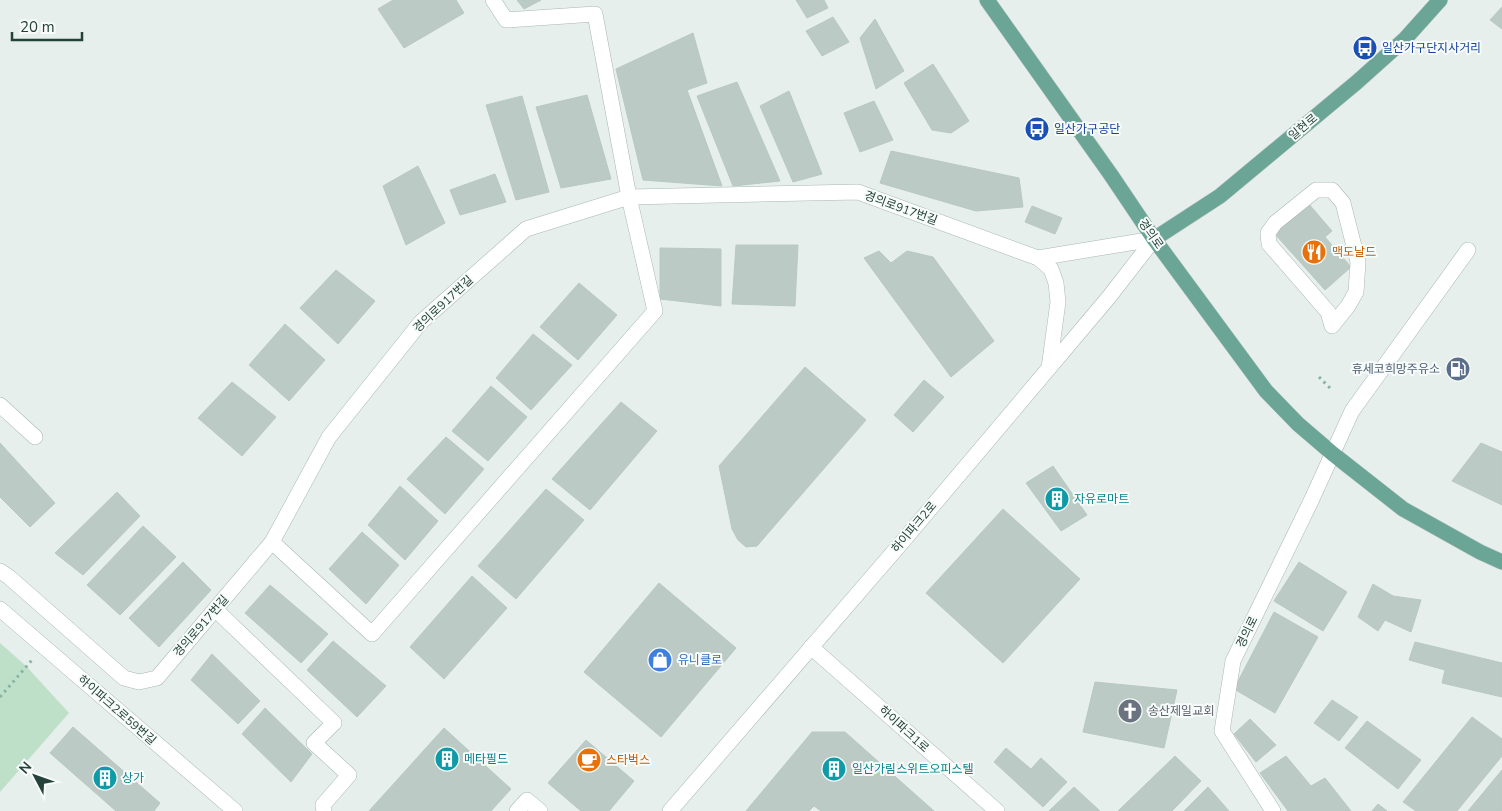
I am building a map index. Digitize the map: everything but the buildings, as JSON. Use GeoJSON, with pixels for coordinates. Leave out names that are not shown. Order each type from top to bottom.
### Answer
{"type":"FeatureCollection","features":[{"type":"Feature","properties":{"kind":"main road","name":"경의로"},"geometry":{"type":"LineString","coordinates":[[987,0],[1154,239],[1266,391],[1298,424],[1403,509],[1480,552],[1502,562]]}},
{"type":"Feature","properties":{"kind":"main road","name":"일현로"},"geometry":{"type":"LineString","coordinates":[[1154,239],[1220,196],[1357,82],[1405,39],[1440,0]]}},
{"type":"Feature","properties":{"kind":"street"},"geometry":{"type":"LineString","coordinates":[[272,542],[372,634],[655,311],[630,197],[595,14],[506,20],[493,0]]}},
{"type":"Feature","properties":{"kind":"street"},"geometry":{"type":"LineString","coordinates":[[1316,190],[1332,190],[1343,203],[1358,262],[1356,292],[1348,306],[1332,326],[1328,312],[1269,244],[1268,233],[1276,222],[1316,190]]}},
{"type":"Feature","properties":{"kind":"street","name":"경의로917번길"},"geometry":{"type":"LineString","coordinates":[[0,571],[9,576],[124,678],[139,682],[157,678],[272,542],[329,437],[420,322],[526,229],[630,197],[858,192],[1038,258]]}},
{"type":"Feature","properties":{"kind":"street"},"geometry":{"type":"LineString","coordinates":[[1038,258],[1154,239]]}},
{"type":"Feature","properties":{"kind":"street","name":"하이파크2로"},"geometry":{"type":"LineString","coordinates":[[670,811],[1110,297],[1154,239]]}},
{"type":"Feature","properties":{"kind":"street"},"geometry":{"type":"LineString","coordinates":[[1333,454],[1352,411],[1468,250]]}},
{"type":"Feature","properties":{"kind":"street"},"geometry":{"type":"LineString","coordinates":[[1038,258],[1051,269],[1056,283],[1058,302],[1049,368]]}},
{"type":"Feature","properties":{"kind":"street"},"geometry":{"type":"LineString","coordinates":[[0,404],[35,437]]}},
{"type":"Feature","properties":{"kind":"street","name":"경의로"},"geometry":{"type":"LineString","coordinates":[[1273,811],[1222,731],[1233,661],[1333,454]]}},
{"type":"Feature","properties":{"kind":"street","name":"하이파크2로59번길"},"geometry":{"type":"LineString","coordinates":[[0,609],[235,811]]}},
{"type":"Feature","properties":{"kind":"street"},"geometry":{"type":"LineString","coordinates":[[216,610],[334,723],[314,743],[349,775],[323,805],[324,811]]}},
{"type":"Feature","properties":{"kind":"street","name":"하이파크1로"},"geometry":{"type":"LineString","coordinates":[[811,647],[997,811]]}},
{"type":"Feature","properties":{"kind":"street"},"geometry":{"type":"LineString","coordinates":[[516,811],[527,800],[540,811]]}},
{"type":"Feature","properties":{"kind":"path"},"geometry":{"type":"LineString","coordinates":[[1319,377],[1330,388]]}},
{"type":"Feature","properties":{"kind":"path"},"geometry":{"type":"LineString","coordinates":[[0,697],[33,658]]}},
{"type":"Feature","properties":{"kind":"green space"},"geometry":{"type":"Polygon","coordinates":[[[0,643],[26,666],[69,713],[0,792],[0,643]]]}},
{"type":"Feature","properties":{"kind":"place","name":"일산가구단지사거리"},"geometry":{"type":"Point","coordinates":[1365,48]}},
{"type":"Feature","properties":{"kind":"place","name":"일산가구공단"},"geometry":{"type":"Point","coordinates":[1037,129]}},
{"type":"Feature","properties":{"kind":"place","name":"맥도날드"},"geometry":{"type":"Point","coordinates":[1314,252]}},
{"type":"Feature","properties":{"kind":"place","name":"휴세코희망주유소"},"geometry":{"type":"Point","coordinates":[1458,369]}},
{"type":"Feature","properties":{"kind":"place","name":"자유로마트"},"geometry":{"type":"Point","coordinates":[1057,499]}},
{"type":"Feature","properties":{"kind":"place","name":"유니클로"},"geometry":{"type":"Point","coordinates":[660,660]}},
{"type":"Feature","properties":{"kind":"place","name":"송산제일교회"},"geometry":{"type":"Point","coordinates":[1130,711]}},
{"type":"Feature","properties":{"kind":"place","name":"메타필드"},"geometry":{"type":"Point","coordinates":[447,759]}},
{"type":"Feature","properties":{"kind":"place","name":"스타벅스"},"geometry":{"type":"Point","coordinates":[589,760]}},
{"type":"Feature","properties":{"kind":"place","name":"일산가림스위트오피스텔"},"geometry":{"type":"Point","coordinates":[834,769]}},
{"type":"Feature","properties":{"kind":"place","name":"상가"},"geometry":{"type":"Point","coordinates":[105,778]}}]}
